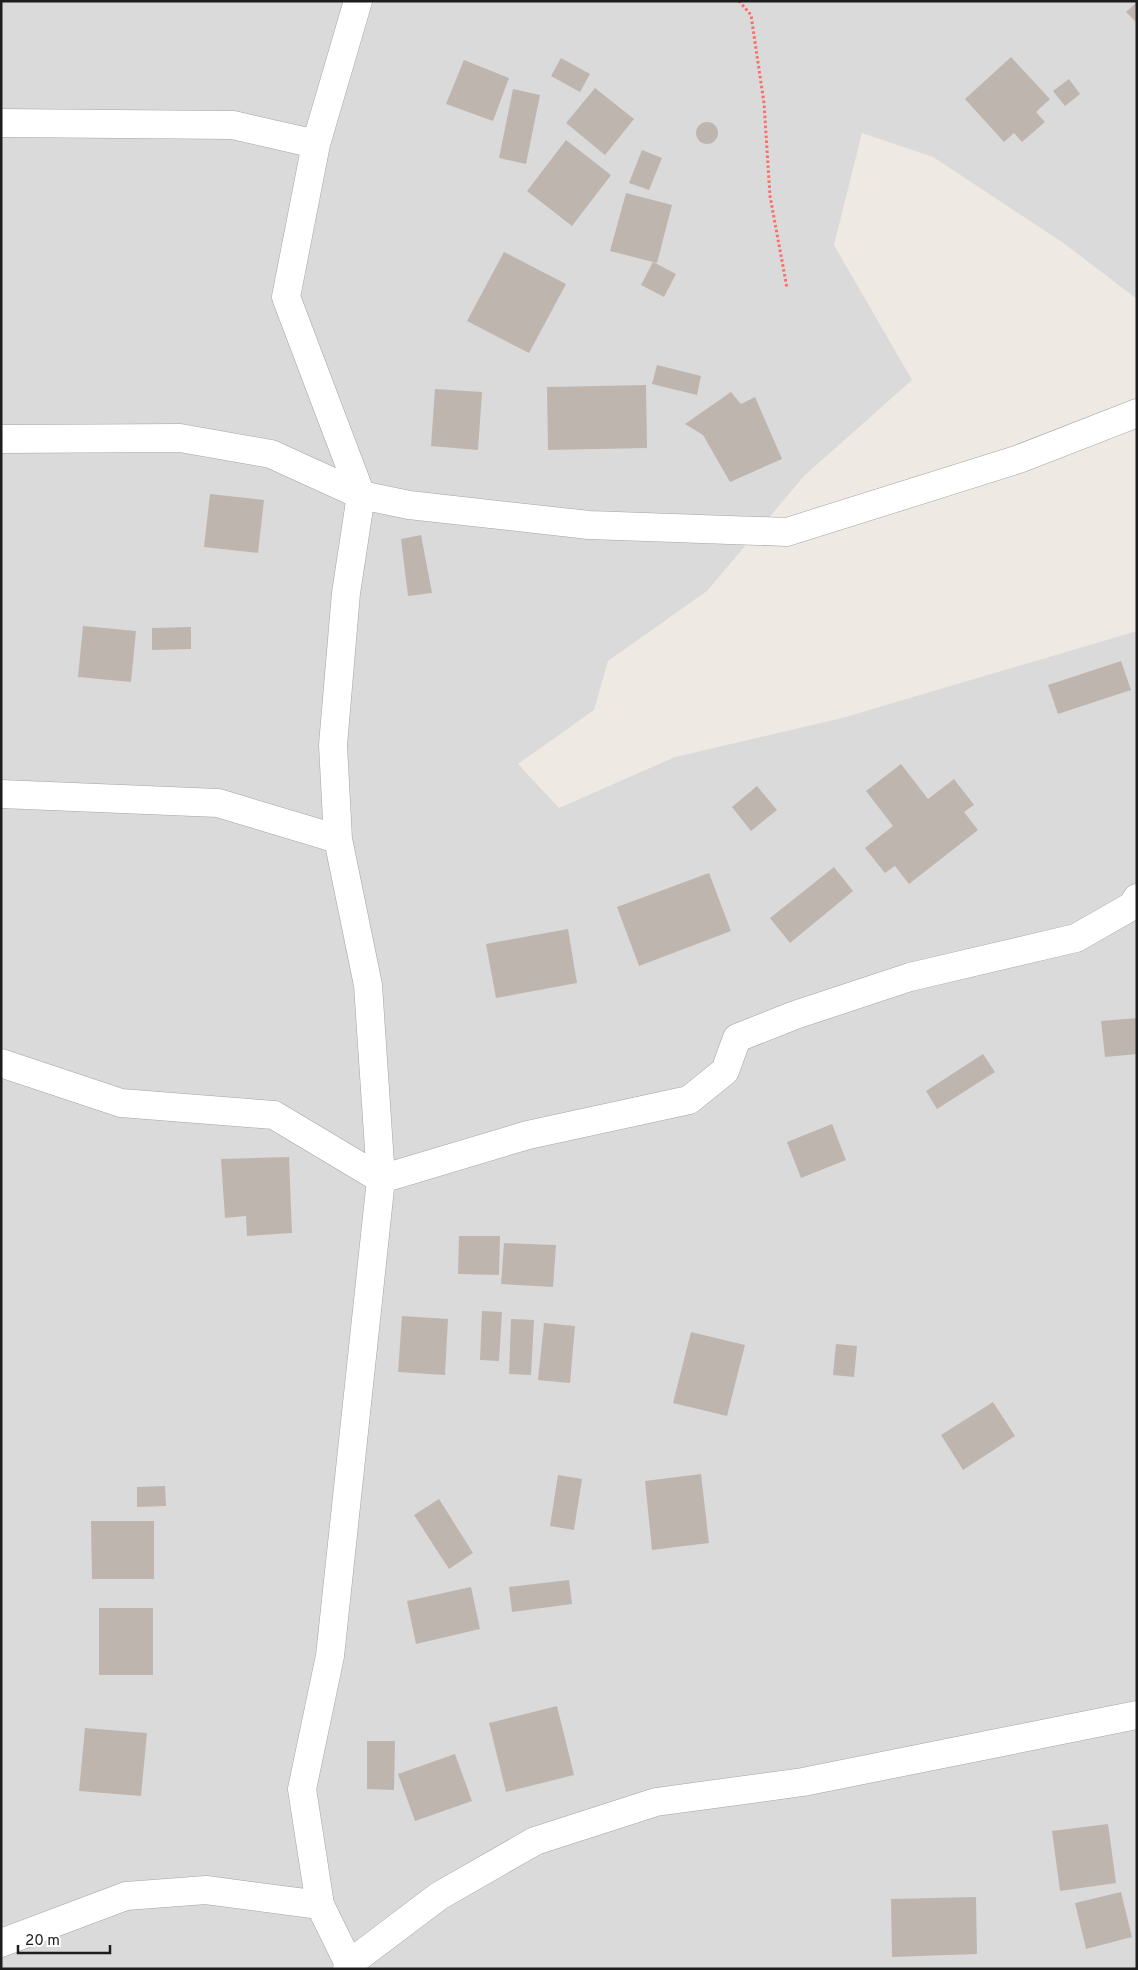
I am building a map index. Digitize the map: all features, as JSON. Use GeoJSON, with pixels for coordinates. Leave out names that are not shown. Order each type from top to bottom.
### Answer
{"type":"FeatureCollection","features":[{"type":"Feature","properties":{"kind":"street"},"geometry":{"type":"LineString","coordinates":[[358,1],[316,144],[286,297],[361,495],[346,593],[333,745],[338,839],[368,985],[380,1179],[330,1656],[302,1789],[320,1905],[348,1966],[439,1896],[535,1841],[656,1802],[803,1782],[1137,1715]]}},
{"type":"Feature","properties":{"kind":"street"},"geometry":{"type":"LineString","coordinates":[[1,123],[233,125],[316,144]]}},
{"type":"Feature","properties":{"kind":"street"},"geometry":{"type":"LineString","coordinates":[[1,439],[180,438],[271,454],[361,495],[409,504],[589,525],[787,532],[1019,459],[1137,413]]}},
{"type":"Feature","properties":{"kind":"street"},"geometry":{"type":"LineString","coordinates":[[1,794],[218,803],[338,839]]}},
{"type":"Feature","properties":{"kind":"street"},"geometry":{"type":"LineString","coordinates":[[1,1063],[121,1103],[274,1115],[380,1179],[528,1135],[689,1100],[725,1071],[737,1038],[795,1015],[910,977],[1076,938],[1132,906],[1137,898]]}},
{"type":"Feature","properties":{"kind":"street"},"geometry":{"type":"LineString","coordinates":[[1,1943],[126,1896],[206,1890],[320,1905]]}},
{"type":"Feature","properties":{"kind":"path"},"geometry":{"type":"LineString","coordinates":[[739,1],[751,15],[764,103],[770,196],[787,288]]}},
{"type":"Feature","properties":{"kind":"shaded area"},"geometry":{"type":"Polygon","coordinates":[[[1,1],[1137,1],[1137,299],[1062,242],[933,157],[862,133],[834,245],[912,380],[804,476],[707,591],[608,661],[594,710],[518,764],[559,808],[675,757],[842,718],[1137,631],[1137,1969],[1,1969],[1,1]]]}},
{"type":"Feature","properties":{"kind":"building"},"geometry":{"type":"Polygon","coordinates":[[[1137,2],[1137,23],[1126,12],[1137,2]]]}},
{"type":"Feature","properties":{"kind":"building"},"geometry":{"type":"Polygon","coordinates":[[[1011,57],[1050,99],[1036,112],[1045,122],[1022,142],[1014,133],[1004,142],[965,99],[1011,57]]]}},
{"type":"Feature","properties":{"kind":"building"},"geometry":{"type":"Polygon","coordinates":[[[561,58],[590,74],[580,92],[551,76],[561,58]]]}},
{"type":"Feature","properties":{"kind":"building"},"geometry":{"type":"Polygon","coordinates":[[[464,60],[509,78],[493,121],[446,104],[464,60]]]}},
{"type":"Feature","properties":{"kind":"building"},"geometry":{"type":"Polygon","coordinates":[[[1069,79],[1080,94],[1065,106],[1053,91],[1069,79]]]}},
{"type":"Feature","properties":{"kind":"building"},"geometry":{"type":"Polygon","coordinates":[[[595,88],[634,119],[605,155],[566,123],[595,88]]]}},
{"type":"Feature","properties":{"kind":"building"},"geometry":{"type":"Polygon","coordinates":[[[513,89],[540,95],[526,164],[499,158],[513,89]]]}},
{"type":"Feature","properties":{"kind":"building"},"geometry":{"type":"Polygon","coordinates":[[[707,122],[715,125],[718,133],[715,141],[707,144],[699,141],[696,133],[699,125],[707,122]]]}},
{"type":"Feature","properties":{"kind":"building"},"geometry":{"type":"Polygon","coordinates":[[[566,140],[611,175],[572,226],[527,191],[566,140]]]}},
{"type":"Feature","properties":{"kind":"building"},"geometry":{"type":"Polygon","coordinates":[[[642,150],[662,158],[649,190],[629,183],[642,150]]]}},
{"type":"Feature","properties":{"kind":"building"},"geometry":{"type":"Polygon","coordinates":[[[626,193],[672,205],[657,263],[610,251],[626,193]]]}},
{"type":"Feature","properties":{"kind":"building"},"geometry":{"type":"Polygon","coordinates":[[[504,252],[566,284],[529,353],[467,321],[504,252]]]}},
{"type":"Feature","properties":{"kind":"building"},"geometry":{"type":"Polygon","coordinates":[[[653,262],[676,274],[664,297],[641,285],[653,262]]]}},
{"type":"Feature","properties":{"kind":"building"},"geometry":{"type":"Polygon","coordinates":[[[657,365],[701,376],[697,395],[652,384],[657,365]]]}},
{"type":"Feature","properties":{"kind":"building"},"geometry":{"type":"Polygon","coordinates":[[[646,385],[647,448],[548,450],[547,387],[646,385]]]}},
{"type":"Feature","properties":{"kind":"building"},"geometry":{"type":"Polygon","coordinates":[[[435,389],[482,392],[478,450],[431,446],[435,389]]]}},
{"type":"Feature","properties":{"kind":"building"},"geometry":{"type":"Polygon","coordinates":[[[731,392],[741,404],[755,397],[782,459],[730,482],[703,435],[685,424],[731,392]]]}},
{"type":"Feature","properties":{"kind":"building"},"geometry":{"type":"Polygon","coordinates":[[[210,494],[264,500],[258,553],[204,547],[210,494]]]}},
{"type":"Feature","properties":{"kind":"building"},"geometry":{"type":"Polygon","coordinates":[[[421,535],[432,593],[408,596],[401,539],[421,535]]]}},
{"type":"Feature","properties":{"kind":"building"},"geometry":{"type":"Polygon","coordinates":[[[83,626],[136,631],[131,682],[78,677],[83,626]]]}},
{"type":"Feature","properties":{"kind":"building"},"geometry":{"type":"Polygon","coordinates":[[[191,627],[191,649],[152,650],[152,628],[191,627]]]}},
{"type":"Feature","properties":{"kind":"building"},"geometry":{"type":"Polygon","coordinates":[[[1121,661],[1131,690],[1058,714],[1048,685],[1121,661]]]}},
{"type":"Feature","properties":{"kind":"building"},"geometry":{"type":"Polygon","coordinates":[[[901,764],[928,799],[954,779],[974,805],[964,812],[978,830],[909,884],[895,866],[885,873],[865,848],[893,826],[866,791],[901,764]]]}},
{"type":"Feature","properties":{"kind":"building"},"geometry":{"type":"Polygon","coordinates":[[[757,786],[777,810],[751,831],[732,807],[757,786]]]}},
{"type":"Feature","properties":{"kind":"building"},"geometry":{"type":"Polygon","coordinates":[[[834,867],[853,891],[790,943],[770,918],[834,867]]]}},
{"type":"Feature","properties":{"kind":"building"},"geometry":{"type":"Polygon","coordinates":[[[709,873],[731,931],[639,966],[617,907],[709,873]]]}},
{"type":"Feature","properties":{"kind":"building"},"geometry":{"type":"Polygon","coordinates":[[[568,929],[577,983],[496,998],[486,944],[568,929]]]}},
{"type":"Feature","properties":{"kind":"building"},"geometry":{"type":"Polygon","coordinates":[[[1137,1018],[1137,1054],[1105,1057],[1101,1021],[1137,1018]]]}},
{"type":"Feature","properties":{"kind":"building"},"geometry":{"type":"Polygon","coordinates":[[[983,1054],[995,1072],[937,1109],[926,1091],[983,1054]]]}},
{"type":"Feature","properties":{"kind":"building"},"geometry":{"type":"Polygon","coordinates":[[[832,1124],[846,1160],[801,1178],[787,1142],[832,1124]]]}},
{"type":"Feature","properties":{"kind":"building"},"geometry":{"type":"Polygon","coordinates":[[[289,1157],[292,1233],[247,1236],[246,1216],[225,1218],[221,1159],[289,1157]]]}},
{"type":"Feature","properties":{"kind":"building"},"geometry":{"type":"Polygon","coordinates":[[[459,1236],[500,1236],[499,1275],[458,1274],[459,1236]]]}},
{"type":"Feature","properties":{"kind":"building"},"geometry":{"type":"Polygon","coordinates":[[[504,1243],[556,1245],[553,1287],[501,1284],[504,1243]]]}},
{"type":"Feature","properties":{"kind":"building"},"geometry":{"type":"Polygon","coordinates":[[[482,1311],[502,1312],[499,1361],[480,1360],[482,1311]]]}},
{"type":"Feature","properties":{"kind":"building"},"geometry":{"type":"Polygon","coordinates":[[[402,1316],[448,1319],[445,1375],[398,1372],[402,1316]]]}},
{"type":"Feature","properties":{"kind":"building"},"geometry":{"type":"Polygon","coordinates":[[[511,1319],[534,1320],[531,1375],[509,1374],[511,1319]]]}},
{"type":"Feature","properties":{"kind":"building"},"geometry":{"type":"Polygon","coordinates":[[[544,1323],[575,1326],[570,1383],[538,1380],[544,1323]]]}},
{"type":"Feature","properties":{"kind":"building"},"geometry":{"type":"Polygon","coordinates":[[[691,1332],[745,1345],[727,1416],[673,1403],[691,1332]]]}},
{"type":"Feature","properties":{"kind":"building"},"geometry":{"type":"Polygon","coordinates":[[[836,1344],[857,1346],[854,1377],[833,1375],[836,1344]]]}},
{"type":"Feature","properties":{"kind":"building"},"geometry":{"type":"Polygon","coordinates":[[[993,1402],[1015,1436],[963,1470],[941,1435],[993,1402]]]}},
{"type":"Feature","properties":{"kind":"building"},"geometry":{"type":"Polygon","coordinates":[[[701,1474],[709,1543],[652,1550],[645,1481],[701,1474]]]}},
{"type":"Feature","properties":{"kind":"building"},"geometry":{"type":"Polygon","coordinates":[[[558,1475],[582,1479],[574,1530],[550,1526],[558,1475]]]}},
{"type":"Feature","properties":{"kind":"building"},"geometry":{"type":"Polygon","coordinates":[[[165,1486],[166,1506],[137,1507],[137,1487],[165,1486]]]}},
{"type":"Feature","properties":{"kind":"building"},"geometry":{"type":"Polygon","coordinates":[[[439,1499],[473,1553],[449,1569],[414,1515],[439,1499]]]}},
{"type":"Feature","properties":{"kind":"building"},"geometry":{"type":"Polygon","coordinates":[[[91,1521],[154,1521],[154,1579],[92,1579],[91,1521]]]}},
{"type":"Feature","properties":{"kind":"building"},"geometry":{"type":"Polygon","coordinates":[[[569,1580],[572,1604],[512,1612],[509,1587],[569,1580]]]}},
{"type":"Feature","properties":{"kind":"building"},"geometry":{"type":"Polygon","coordinates":[[[471,1587],[480,1629],[416,1644],[407,1601],[471,1587]]]}},
{"type":"Feature","properties":{"kind":"building"},"geometry":{"type":"Polygon","coordinates":[[[99,1608],[153,1608],[153,1675],[99,1675],[99,1608]]]}},
{"type":"Feature","properties":{"kind":"building"},"geometry":{"type":"Polygon","coordinates":[[[557,1706],[574,1775],[506,1792],[489,1723],[557,1706]]]}},
{"type":"Feature","properties":{"kind":"building"},"geometry":{"type":"Polygon","coordinates":[[[85,1728],[147,1733],[141,1796],[79,1791],[85,1728]]]}},
{"type":"Feature","properties":{"kind":"building"},"geometry":{"type":"Polygon","coordinates":[[[367,1741],[395,1741],[394,1790],[367,1789],[367,1741]]]}},
{"type":"Feature","properties":{"kind":"building"},"geometry":{"type":"Polygon","coordinates":[[[455,1754],[472,1801],[415,1821],[398,1774],[455,1754]]]}},
{"type":"Feature","properties":{"kind":"building"},"geometry":{"type":"Polygon","coordinates":[[[1108,1824],[1116,1883],[1060,1891],[1052,1831],[1108,1824]]]}},
{"type":"Feature","properties":{"kind":"building"},"geometry":{"type":"Polygon","coordinates":[[[1121,1892],[1132,1937],[1086,1949],[1075,1903],[1121,1892]]]}},
{"type":"Feature","properties":{"kind":"building"},"geometry":{"type":"Polygon","coordinates":[[[976,1897],[977,1954],[892,1957],[891,1899],[976,1897]]]}}]}
